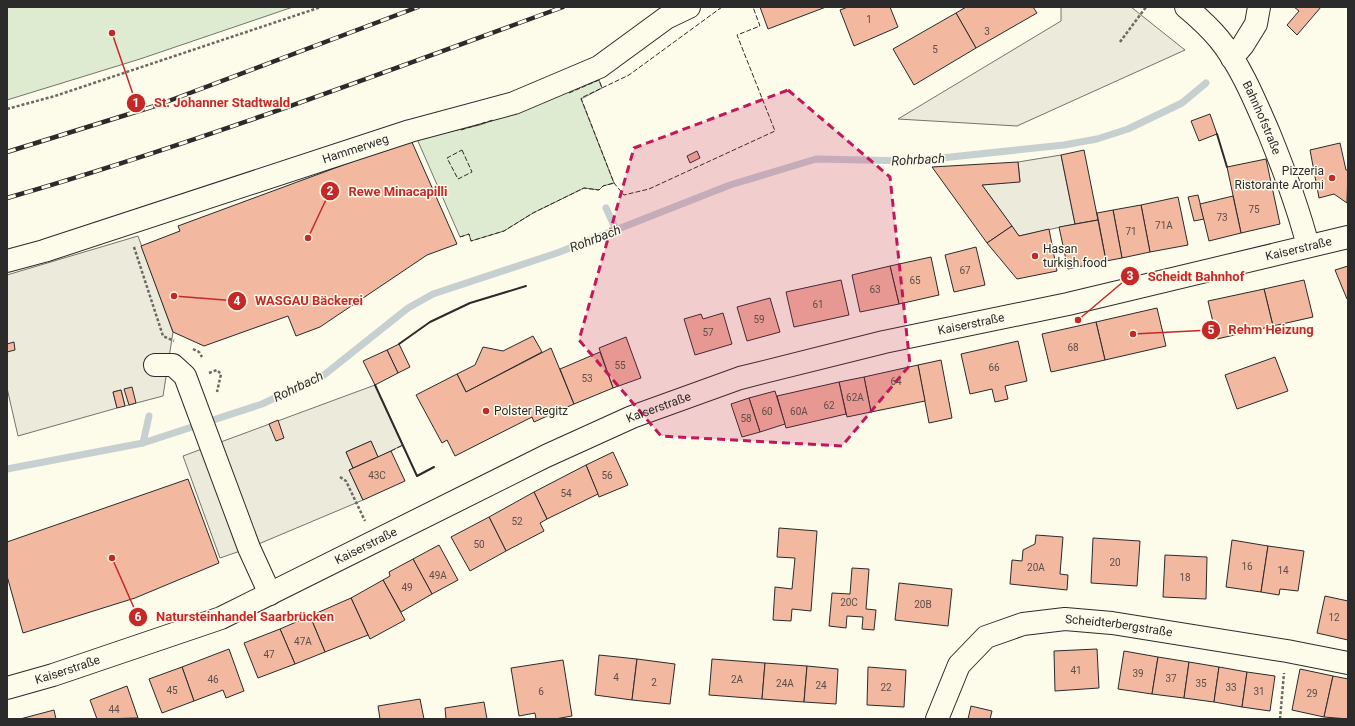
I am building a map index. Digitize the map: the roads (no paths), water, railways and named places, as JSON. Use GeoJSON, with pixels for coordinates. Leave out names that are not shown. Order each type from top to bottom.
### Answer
{"type":"FeatureCollection","features":[{"type":"Feature","properties":{"kind":"street","name":"Hammerweg"},"geometry":{"type":"LineString","coordinates":[[7,261],[44,251],[410,131],[514,103],[599,67],[666,18],[689,7]]}},
{"type":"Feature","properties":{"kind":"street","name":"Bahnhofstraße"},"geometry":{"type":"LineString","coordinates":[[1186,7],[1206,24],[1232,58],[1258,107],[1276,150],[1301,219],[1308,246]]}},
{"type":"Feature","properties":{"kind":"street"},"geometry":{"type":"LineString","coordinates":[[1232,58],[1244,44],[1256,24],[1258,7]]}},
{"type":"Feature","properties":{"kind":"street","name":"Kaiserstraße"},"geometry":{"type":"LineString","coordinates":[[7,688],[53,675],[173,636],[221,618],[588,436],[684,397],[740,378],[884,342],[1068,304],[1308,246],[1348,238]]}},
{"type":"Feature","properties":{"kind":"street"},"geometry":{"type":"LineString","coordinates":[[155,365],[173,365],[185,376],[249,548],[270,594]]}},
{"type":"Feature","properties":{"kind":"street","name":"Scheidterbergstraße"},"geometry":{"type":"LineString","coordinates":[[937,719],[959,665],[986,637],[1023,624],[1065,619],[1112,623],[1287,651],[1348,664]]}},
{"type":"Feature","properties":{"kind":"waterway","name":"Rohrbach"},"geometry":{"type":"LineString","coordinates":[[7,469],[143,443],[262,404],[324,375],[408,308],[433,294],[557,253],[730,185],[816,159],[913,161],[1064,145],[1097,139],[1128,129],[1182,103],[1206,83]]}},
{"type":"Feature","properties":{"kind":"waterway"},"geometry":{"type":"LineString","coordinates":[[606,208],[616,230]]}},
{"type":"Feature","properties":{"kind":"waterway"},"geometry":{"type":"LineString","coordinates":[[143,443],[149,416]]}},
{"type":"Feature","properties":{"kind":"railway"},"geometry":{"type":"LineString","coordinates":[[7,152],[158,105],[418,7]]}},
{"type":"Feature","properties":{"kind":"railway"},"geometry":{"type":"LineString","coordinates":[[7,198],[217,132],[563,7]]}},
{"type":"Feature","properties":{"kind":"place","name":"St. Johanner Stadtwald"},"geometry":{"type":"Point","coordinates":[112,33]}},
{"type":"Feature","properties":{"kind":"place","name":"Pizzeria Ristorante Aromi"},"geometry":{"type":"Point","coordinates":[1332,178]}},
{"type":"Feature","properties":{"kind":"place","name":"Rewe Minacapilli"},"geometry":{"type":"Point","coordinates":[308,238]}},
{"type":"Feature","properties":{"kind":"place","name":"Hasan turkish food"},"geometry":{"type":"Point","coordinates":[1035,256]}},
{"type":"Feature","properties":{"kind":"place","name":"WASGAU Bäckerei"},"geometry":{"type":"Point","coordinates":[174,296]}},
{"type":"Feature","properties":{"kind":"place","name":"Scheidt Bahnhof"},"geometry":{"type":"Point","coordinates":[1078,320]}},
{"type":"Feature","properties":{"kind":"place","name":"Rehm Heizung"},"geometry":{"type":"Point","coordinates":[1133,334]}},
{"type":"Feature","properties":{"kind":"place","name":"Polster Regitz"},"geometry":{"type":"Point","coordinates":[486,411]}},
{"type":"Feature","properties":{"kind":"place","name":"Natursteinhandel Saarbrücken"},"geometry":{"type":"Point","coordinates":[112,558]}}]}
